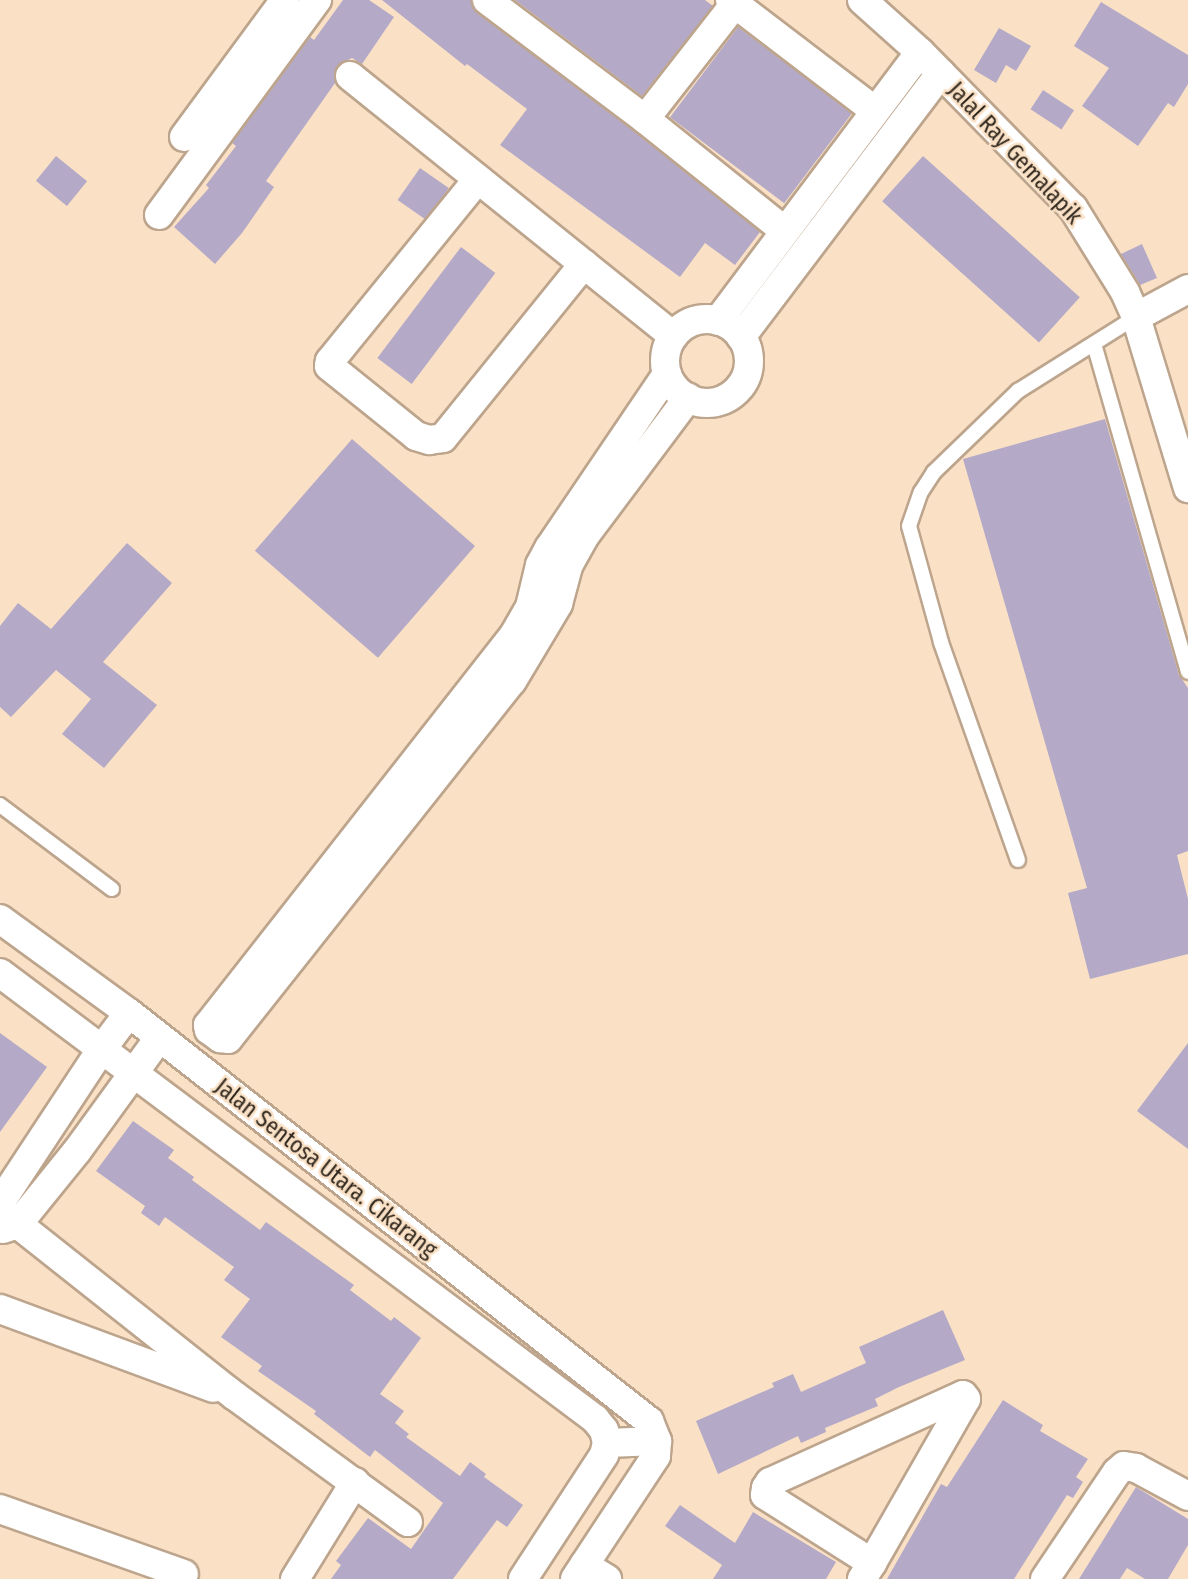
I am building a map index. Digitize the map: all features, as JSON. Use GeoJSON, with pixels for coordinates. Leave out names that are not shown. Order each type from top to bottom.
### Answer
{"type":"FeatureCollection","features":[{"type":"Feature","properties":{"kind":"street"},"geometry":{"type":"LineString","coordinates":[[184,137],[285,0]]}},
{"type":"Feature","properties":{"kind":"street"},"geometry":{"type":"LineString","coordinates":[[159,215],[317,0]]}},
{"type":"Feature","properties":{"kind":"street"},"geometry":{"type":"LineString","coordinates":[[487,0],[645,119],[785,231]]}},
{"type":"Feature","properties":{"kind":"street","name":"Jalal Ray Gemalapik"},"geometry":{"type":"LineString","coordinates":[[862,0],[920,52],[1073,208],[1125,292],[1136,317],[1188,488]]}},
{"type":"Feature","properties":{"kind":"street"},"geometry":{"type":"LineString","coordinates":[[645,119],[732,2],[874,110]]}},
{"type":"Feature","properties":{"kind":"street"},"geometry":{"type":"LineString","coordinates":[[730,329],[785,231],[920,52]]}},
{"type":"Feature","properties":{"kind":"street"},"geometry":{"type":"LineString","coordinates":[[730,329],[941,73]]}},
{"type":"Feature","properties":{"kind":"street"},"geometry":{"type":"LineString","coordinates":[[350,76],[673,336]]}},
{"type":"Feature","properties":{"kind":"street"},"geometry":{"type":"LineString","coordinates":[[478,179],[330,361],[329,366],[416,436],[429,440],[443,438],[584,264]]}},
{"type":"Feature","properties":{"kind":"street"},"geometry":{"type":"LineString","coordinates":[[1136,317],[1188,289]]}},
{"type":"Feature","properties":{"kind":"street"},"geometry":{"type":"LineString","coordinates":[[698,320],[730,329],[749,360],[743,383],[724,399],[713,402],[688,398],[675,388],[667,374],[665,360],[673,336],[680,328],[698,320]]}},
{"type":"Feature","properties":{"kind":"street"},"geometry":{"type":"LineString","coordinates":[[667,374],[540,565],[530,607],[514,635],[208,1025],[220,1038],[228,1039],[512,681],[558,604],[566,576],[584,537],[688,398]]}},
{"type":"Feature","properties":{"kind":"street"},"geometry":{"type":"LineString","coordinates":[[540,565],[566,576]]}},
{"type":"Feature","properties":{"kind":"street","name":"Jalan Sentosa Utara. Cikarang"},"geometry":{"type":"LineString","coordinates":[[0,919],[129,1013],[653,1431]]}},
{"type":"Feature","properties":{"kind":"street","name":"Jalan Sentosa Utara. Cikarang"},"geometry":{"type":"LineString","coordinates":[[0,974],[595,1419],[604,1430],[602,1455]]}},
{"type":"Feature","properties":{"kind":"street"},"geometry":{"type":"LineString","coordinates":[[5,1217],[101,1050],[129,1013]]}},
{"type":"Feature","properties":{"kind":"street"},"geometry":{"type":"LineString","coordinates":[[5,1217],[76,1151],[159,1038]]}},
{"type":"Feature","properties":{"kind":"street"},"geometry":{"type":"LineString","coordinates":[[5,1217],[235,1396],[408,1522]]}},
{"type":"Feature","properties":{"kind":"street"},"geometry":{"type":"LineString","coordinates":[[0,1309],[235,1396]]}},
{"type":"Feature","properties":{"kind":"street"},"geometry":{"type":"LineString","coordinates":[[963,1395],[966,1399],[867,1571],[765,1495],[766,1488],[770,1482],[963,1395]]}},
{"type":"Feature","properties":{"kind":"street"},"geometry":{"type":"LineString","coordinates":[[523,1579],[602,1455],[653,1431],[656,1456],[589,1574]]}},
{"type":"Feature","properties":{"kind":"street"},"geometry":{"type":"LineString","coordinates":[[1045,1579],[1117,1472],[1124,1466],[1136,1468],[1188,1496]]}},
{"type":"Feature","properties":{"kind":"street"},"geometry":{"type":"LineString","coordinates":[[295,1579],[355,1482]]}},
{"type":"Feature","properties":{"kind":"street"},"geometry":{"type":"LineString","coordinates":[[0,1509],[184,1574]]}},
{"type":"Feature","properties":{"kind":"lane"},"geometry":{"type":"LineString","coordinates":[[1018,860],[941,642],[909,527],[921,492],[934,472],[1018,391],[1136,317]]}},
{"type":"Feature","properties":{"kind":"lane"},"geometry":{"type":"LineString","coordinates":[[1094,344],[1188,673]]}},
{"type":"Feature","properties":{"kind":"lane"},"geometry":{"type":"LineString","coordinates":[[0,804],[112,889]]}},
{"type":"Feature","properties":{"kind":"building"},"geometry":{"type":"Polygon","coordinates":[[[343,0],[369,0],[394,17],[362,64],[352,58],[337,66],[335,83],[266,181],[274,187],[242,233],[215,264],[174,227],[209,188],[206,185],[236,146],[232,143],[310,37],[314,40],[343,0]]]}},
{"type":"Feature","properties":{"kind":"building"},"geometry":{"type":"Polygon","coordinates":[[[382,0],[471,0],[477,13],[635,132],[760,232],[735,265],[705,243],[680,277],[500,145],[527,109],[467,64],[465,66],[382,0]]]}},
{"type":"Feature","properties":{"kind":"building"},"geometry":{"type":"Polygon","coordinates":[[[515,0],[705,0],[713,6],[642,96],[515,0]]]}},
{"type":"Feature","properties":{"kind":"building"},"geometry":{"type":"Polygon","coordinates":[[[1101,2],[1188,55],[1188,84],[1174,107],[1168,103],[1138,146],[1082,106],[1109,68],[1074,46],[1101,2]]]}},
{"type":"Feature","properties":{"kind":"building"},"geometry":{"type":"Polygon","coordinates":[[[738,27],[852,113],[784,203],[670,117],[738,27]]]}},
{"type":"Feature","properties":{"kind":"building"},"geometry":{"type":"Polygon","coordinates":[[[999,28],[1031,46],[1016,71],[1006,65],[996,83],[974,70],[999,28]]]}},
{"type":"Feature","properties":{"kind":"building"},"geometry":{"type":"Polygon","coordinates":[[[1043,90],[1074,110],[1062,129],[1030,109],[1043,90]]]}},
{"type":"Feature","properties":{"kind":"building"},"geometry":{"type":"Polygon","coordinates":[[[56,156],[87,181],[67,206],[36,181],[56,156]]]}},
{"type":"Feature","properties":{"kind":"building"},"geometry":{"type":"Polygon","coordinates":[[[923,156],[1080,297],[1039,343],[882,201],[923,156]]]}},
{"type":"Feature","properties":{"kind":"building"},"geometry":{"type":"Polygon","coordinates":[[[420,168],[449,188],[426,220],[398,200],[420,168]]]}},
{"type":"Feature","properties":{"kind":"building"},"geometry":{"type":"Polygon","coordinates":[[[1142,244],[1157,278],[1140,285],[1121,254],[1142,244]]]}},
{"type":"Feature","properties":{"kind":"building"},"geometry":{"type":"Polygon","coordinates":[[[461,247],[495,273],[412,384],[377,358],[461,247]]]}},
{"type":"Feature","properties":{"kind":"building"},"geometry":{"type":"Polygon","coordinates":[[[1105,419],[1179,675],[1188,688],[1188,851],[1177,855],[1188,899],[1188,954],[1090,979],[1068,893],[1087,888],[963,459],[1105,419]]]}},
{"type":"Feature","properties":{"kind":"building"},"geometry":{"type":"Polygon","coordinates":[[[352,439],[475,546],[378,658],[255,551],[352,439]]]}},
{"type":"Feature","properties":{"kind":"building"},"geometry":{"type":"Polygon","coordinates":[[[127,543],[172,583],[103,662],[157,705],[104,768],[62,734],[91,699],[56,670],[11,717],[0,707],[0,626],[18,603],[51,629],[127,543]]]}},
{"type":"Feature","properties":{"kind":"building"},"geometry":{"type":"Polygon","coordinates":[[[0,1033],[47,1067],[0,1132],[0,1033]]]}},
{"type":"Feature","properties":{"kind":"building"},"geometry":{"type":"Polygon","coordinates":[[[1188,1043],[1188,1149],[1137,1111],[1188,1043]]]}},
{"type":"Feature","properties":{"kind":"building"},"geometry":{"type":"Polygon","coordinates":[[[133,1121],[174,1150],[168,1158],[194,1177],[192,1180],[260,1230],[266,1222],[354,1285],[350,1290],[391,1321],[394,1317],[421,1338],[380,1394],[404,1411],[395,1423],[409,1434],[406,1437],[460,1476],[470,1462],[486,1474],[484,1477],[523,1505],[507,1527],[497,1520],[453,1579],[331,1579],[341,1565],[336,1561],[368,1518],[411,1549],[443,1503],[375,1450],[370,1457],[314,1414],[316,1411],[258,1371],[262,1366],[221,1337],[250,1299],[224,1280],[234,1267],[165,1217],[159,1226],[141,1213],[145,1206],[96,1171],[133,1121]]]}},
{"type":"Feature","properties":{"kind":"building"},"geometry":{"type":"Polygon","coordinates":[[[943,1310],[965,1360],[875,1399],[878,1406],[825,1428],[826,1432],[801,1443],[798,1436],[718,1474],[696,1421],[774,1387],[772,1383],[793,1374],[801,1392],[866,1363],[859,1347],[943,1310]]]}},
{"type":"Feature","properties":{"kind":"building"},"geometry":{"type":"Polygon","coordinates":[[[1003,1400],[1043,1425],[1040,1431],[1088,1459],[1076,1477],[1083,1482],[1073,1498],[1067,1495],[1014,1579],[887,1579],[941,1484],[947,1487],[1003,1400]]]}},
{"type":"Feature","properties":{"kind":"building"},"geometry":{"type":"Polygon","coordinates":[[[1136,1487],[1188,1519],[1188,1545],[1168,1579],[1145,1579],[1127,1568],[1120,1579],[1079,1579],[1136,1487]]]}},
{"type":"Feature","properties":{"kind":"building"},"geometry":{"type":"Polygon","coordinates":[[[680,1505],[735,1543],[753,1512],[836,1562],[826,1579],[713,1579],[722,1565],[665,1526],[680,1505]]]}}]}
